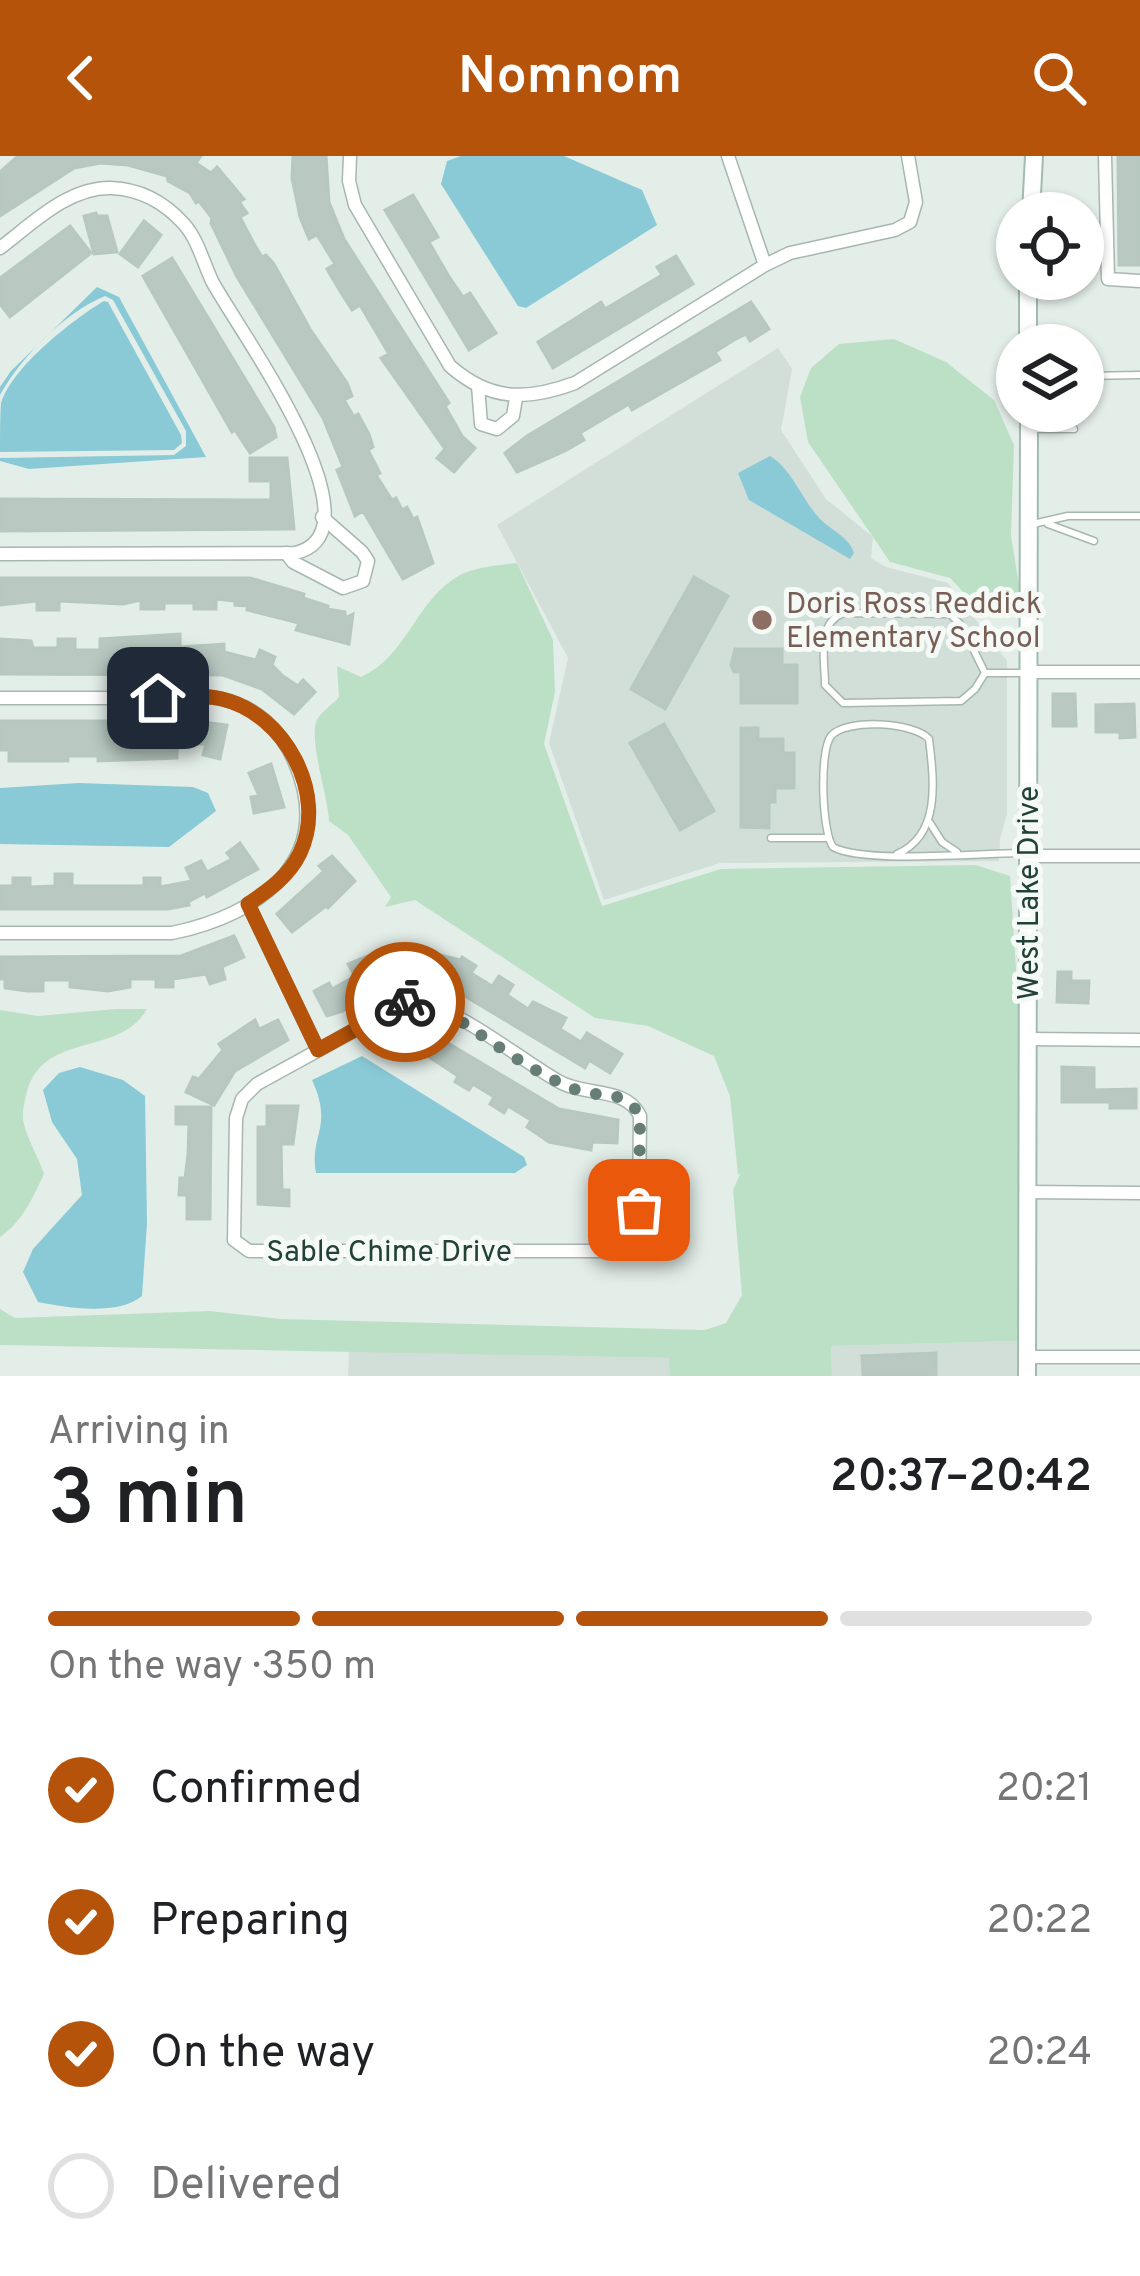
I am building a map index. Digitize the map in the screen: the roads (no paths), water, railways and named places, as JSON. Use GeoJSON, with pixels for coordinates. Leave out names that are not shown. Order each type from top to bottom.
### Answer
{"type":"FeatureCollection","features":[{"type":"Feature","properties":{"kind":"street"},"geometry":{"type":"LineString","coordinates":[[350,156],[349,182],[355,205],[451,366],[478,386],[516,398],[544,395],[574,383],[765,265],[910,222],[916,202],[908,156]]}},
{"type":"Feature","properties":{"kind":"street"},"geometry":{"type":"LineString","coordinates":[[728,156],[765,265]]}},
{"type":"Feature","properties":{"kind":"street"},"geometry":{"type":"LineString","coordinates":[[1032,192],[1034,156]]}},
{"type":"Feature","properties":{"kind":"street"},"geometry":{"type":"LineString","coordinates":[[1105,156],[1108,279],[1140,281]]}},
{"type":"Feature","properties":{"kind":"street"},"geometry":{"type":"LineString","coordinates":[[0,248],[62,201],[91,190],[140,193],[166,207],[187,227],[212,281],[290,407],[317,478],[322,518],[315,542],[307,550],[286,553],[0,554]]}},
{"type":"Feature","properties":{"kind":"street"},"geometry":{"type":"LineString","coordinates":[[478,386],[481,424],[496,429],[513,416],[516,398]]}},
{"type":"Feature","properties":{"kind":"street","name":"West Lake Drive"},"geometry":{"type":"LineString","coordinates":[[1027,1367],[1030,673],[1039,524],[1030,432]]}},
{"type":"Feature","properties":{"kind":"street"},"geometry":{"type":"LineString","coordinates":[[286,553],[293,562],[343,588],[364,581],[368,561],[362,551],[322,518]]}},
{"type":"Feature","properties":{"kind":"street"},"geometry":{"type":"LineString","coordinates":[[1030,673],[1140,673]]}},
{"type":"Feature","properties":{"kind":"street"},"geometry":{"type":"LineString","coordinates":[[0,698],[222,699],[257,715],[286,739],[306,788],[308,832],[287,874],[248,904],[192,929],[0,933]]}},
{"type":"Feature","properties":{"kind":"street"},"geometry":{"type":"LineString","coordinates":[[1029,855],[1140,856]]}},
{"type":"Feature","properties":{"kind":"street"},"geometry":{"type":"LineString","coordinates":[[248,904],[318,1050]]}},
{"type":"Feature","properties":{"kind":"street","name":"Sable Chime Drive"},"geometry":{"type":"LineString","coordinates":[[420,1000],[579,1092],[626,1097],[640,1117],[635,1238],[620,1251],[249,1251],[234,1240],[236,1118],[242,1099],[257,1084],[318,1050],[390,1007],[420,1000]]}},
{"type":"Feature","properties":{"kind":"street"},"geometry":{"type":"LineString","coordinates":[[1027,1039],[1140,1040]]}},
{"type":"Feature","properties":{"kind":"street"},"geometry":{"type":"LineString","coordinates":[[1027,1192],[1140,1193]]}},
{"type":"Feature","properties":{"kind":"street"},"geometry":{"type":"LineString","coordinates":[[1027,1367],[1140,1357]]}},
{"type":"Feature","properties":{"kind":"lane"},"geometry":{"type":"LineString","coordinates":[[1104,376],[1140,375]]}},
{"type":"Feature","properties":{"kind":"lane"},"geometry":{"type":"LineString","coordinates":[[1039,524],[1068,516],[1140,516]]}},
{"type":"Feature","properties":{"kind":"lane"},"geometry":{"type":"LineString","coordinates":[[1039,524],[1094,541]]}},
{"type":"Feature","properties":{"kind":"lane"},"geometry":{"type":"LineString","coordinates":[[843,613],[950,614],[962,626],[985,673],[961,701],[843,703],[829,693],[824,630],[833,617],[843,613]]}},
{"type":"Feature","properties":{"kind":"lane"},"geometry":{"type":"LineString","coordinates":[[985,673],[1030,673]]}},
{"type":"Feature","properties":{"kind":"lane"},"geometry":{"type":"LineString","coordinates":[[898,854],[919,843],[930,823],[926,734],[908,725],[845,726],[833,733],[825,754],[826,838],[840,852],[898,854],[1029,855]]}},
{"type":"Feature","properties":{"kind":"lane"},"geometry":{"type":"LineString","coordinates":[[930,823],[942,842],[960,854]]}},
{"type":"Feature","properties":{"kind":"lane"},"geometry":{"type":"LineString","coordinates":[[771,838],[826,838]]}},
{"type":"Feature","properties":{"kind":"water"},"geometry":{"type":"Polygon","coordinates":[[[461,156],[564,156],[642,190],[657,225],[526,308],[518,306],[441,184],[447,161],[461,156]]]}},
{"type":"Feature","properties":{"kind":"water"},"geometry":{"type":"Polygon","coordinates":[[[97,287],[119,297],[206,457],[29,469],[0,461],[174,455],[186,446],[186,431],[113,300],[105,296],[90,304],[48,335],[97,287]]]}},
{"type":"Feature","properties":{"kind":"water"},"geometry":{"type":"Polygon","coordinates":[[[104,301],[182,443],[174,450],[0,452],[1,403],[7,389],[60,332],[104,301]]]}},
{"type":"Feature","properties":{"kind":"water"},"geometry":{"type":"Polygon","coordinates":[[[42,340],[20,365],[0,395],[11,371],[42,340]]]}},
{"type":"Feature","properties":{"kind":"water"},"geometry":{"type":"Polygon","coordinates":[[[770,456],[785,469],[820,519],[849,543],[854,553],[850,559],[749,500],[738,473],[770,456]]]}},
{"type":"Feature","properties":{"kind":"water"},"geometry":{"type":"Polygon","coordinates":[[[79,783],[193,787],[208,793],[216,811],[169,847],[0,844],[0,788],[79,783]]]}},
{"type":"Feature","properties":{"kind":"water"},"geometry":{"type":"Polygon","coordinates":[[[362,1056],[524,1157],[527,1165],[515,1173],[316,1173],[321,1109],[312,1080],[362,1056]]]}},
{"type":"Feature","properties":{"kind":"water"},"geometry":{"type":"Polygon","coordinates":[[[80,1067],[123,1080],[145,1096],[147,1223],[142,1296],[106,1308],[38,1302],[23,1272],[33,1249],[82,1195],[77,1159],[52,1122],[43,1090],[59,1073],[80,1067]]]}},
{"type":"Feature","properties":{"kind":"place","name":"Doris Ross Reddick Elementary School"},"geometry":{"type":"Point","coordinates":[762,620]}}]}
